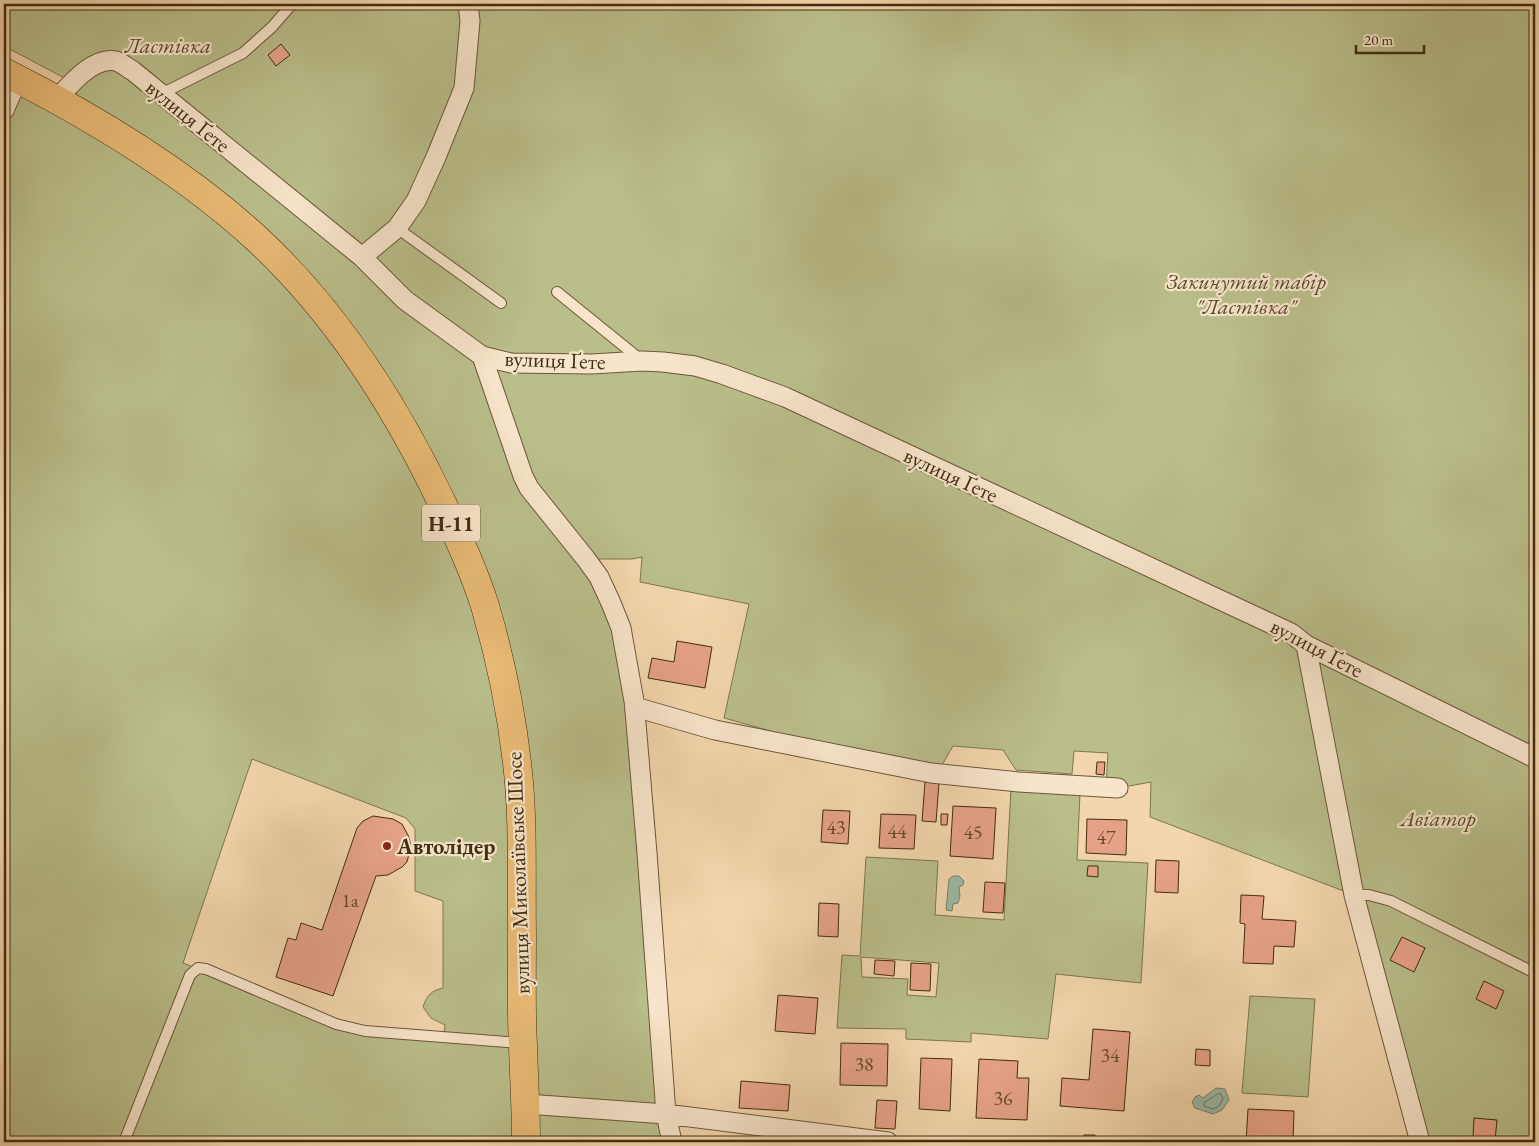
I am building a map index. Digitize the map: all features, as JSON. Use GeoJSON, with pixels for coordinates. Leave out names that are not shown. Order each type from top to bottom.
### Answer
{"type":"FeatureCollection","features":[{"type":"Feature","properties":{"kind":"main road","name":"Н-11"},"geometry":{"type":"LineString","coordinates":[[11,76],[56,100]]}},
{"type":"Feature","properties":{"kind":"main road","name":"вулиця Миколаївське Шосе"},"geometry":{"type":"LineString","coordinates":[[56,100],[115,133],[198,190],[255,237],[289,271],[320,306],[360,358],[393,411],[430,478],[462,545],[484,603],[504,681],[517,763],[520,816],[526,1142]]}},
{"type":"Feature","properties":{"kind":"street"},"geometry":{"type":"LineString","coordinates":[[362,257],[397,228],[416,201],[464,88],[470,21],[468,4]]}},
{"type":"Feature","properties":{"kind":"street","name":"вулиця Ґете"},"geometry":{"type":"LineString","coordinates":[[56,100],[80,75],[92,66],[107,60],[118,62],[133,71],[362,257],[405,300],[482,356],[511,363],[592,364],[642,361],[695,366],[785,397],[1291,633],[1306,645],[1535,758]]}},
{"type":"Feature","properties":{"kind":"street"},"geometry":{"type":"LineString","coordinates":[[4,110],[11,76]]}},
{"type":"Feature","properties":{"kind":"street"},"geometry":{"type":"LineString","coordinates":[[482,356],[523,476],[529,488],[599,578],[621,628],[635,706],[666,1114],[672,1142]]}},
{"type":"Feature","properties":{"kind":"street"},"geometry":{"type":"LineString","coordinates":[[1306,645],[1354,895],[1420,1142]]}},
{"type":"Feature","properties":{"kind":"street"},"geometry":{"type":"LineString","coordinates":[[635,706],[714,730],[931,773],[1002,784],[1118,788]]}},
{"type":"Feature","properties":{"kind":"street"},"geometry":{"type":"LineString","coordinates":[[526,1104],[666,1114],[888,1142]]}},
{"type":"Feature","properties":{"kind":"lane"},"geometry":{"type":"LineString","coordinates":[[161,94],[243,53],[272,27],[289,7],[277,4]]}},
{"type":"Feature","properties":{"kind":"lane"},"geometry":{"type":"LineString","coordinates":[[397,228],[501,302]]}},
{"type":"Feature","properties":{"kind":"lane"},"geometry":{"type":"LineString","coordinates":[[558,292],[642,361]]}},
{"type":"Feature","properties":{"kind":"lane"},"geometry":{"type":"LineString","coordinates":[[1354,895],[1369,895],[1391,901],[1535,974]]}},
{"type":"Feature","properties":{"kind":"lane"},"geometry":{"type":"LineString","coordinates":[[124,1142],[190,975],[198,968],[206,969],[336,1024],[365,1031],[523,1044]]}},
{"type":"Feature","properties":{"kind":"green space"},"geometry":{"type":"Polygon","coordinates":[[[4,4],[1535,4],[1535,1142],[1420,1142],[1354,895],[1150,817],[1151,782],[1118,788],[1106,787],[1108,753],[1074,751],[1072,774],[1016,770],[1003,750],[953,746],[942,765],[785,735],[724,718],[749,604],[640,582],[642,557],[632,559],[587,559],[621,628],[672,1142],[4,1142],[4,110],[18,79],[56,100],[72,82],[4,46],[4,4]],[[252,759],[183,963],[336,1024],[444,1036],[445,1025],[431,1018],[423,1007],[430,994],[443,988],[443,901],[415,891],[415,829],[406,818],[252,759]]]}},
{"type":"Feature","properties":{"kind":"green space"},"geometry":{"type":"Polygon","coordinates":[[[1011,788],[1080,793],[1077,860],[1148,863],[1141,983],[1056,974],[1048,1039],[971,1033],[971,1042],[906,1039],[906,1029],[837,1028],[842,955],[860,956],[866,857],[938,861],[935,915],[1004,920],[1011,788]],[[861,957],[862,977],[908,979],[907,995],[936,997],[939,963],[861,957]]]}},
{"type":"Feature","properties":{"kind":"green space"},"geometry":{"type":"Polygon","coordinates":[[[1250,996],[1315,999],[1308,1097],[1242,1093],[1250,996]]]}},
{"type":"Feature","properties":{"kind":"water"},"geometry":{"type":"Polygon","coordinates":[[[953,876],[959,876],[964,881],[963,885],[959,887],[960,896],[958,903],[953,904],[952,911],[946,910],[949,879],[953,876]]]}},
{"type":"Feature","properties":{"kind":"water"},"geometry":{"type":"Polygon","coordinates":[[[1216,1088],[1225,1089],[1229,1100],[1222,1110],[1213,1114],[1195,1108],[1192,1102],[1195,1097],[1199,1095],[1203,1098],[1216,1088]]]}},
{"type":"Feature","properties":{"kind":"building"},"geometry":{"type":"Polygon","coordinates":[[[281,44],[290,55],[276,66],[268,55],[281,44]]]}},
{"type":"Feature","properties":{"kind":"building"},"geometry":{"type":"Polygon","coordinates":[[[677,641],[712,647],[705,688],[648,678],[652,658],[674,662],[677,641]]]}},
{"type":"Feature","properties":{"kind":"building"},"geometry":{"type":"Polygon","coordinates":[[[1097,762],[1105,762],[1104,775],[1096,774],[1097,762]]]}},
{"type":"Feature","properties":{"kind":"building"},"geometry":{"type":"Polygon","coordinates":[[[925,782],[939,783],[936,822],[922,821],[925,782]]]}},
{"type":"Feature","properties":{"kind":"building"},"geometry":{"type":"Polygon","coordinates":[[[953,806],[996,808],[993,859],[950,856],[953,806]]]}},
{"type":"Feature","properties":{"kind":"building"},"geometry":{"type":"Polygon","coordinates":[[[823,810],[850,811],[848,844],[821,842],[823,810]]]}},
{"type":"Feature","properties":{"kind":"building"},"geometry":{"type":"Polygon","coordinates":[[[881,814],[916,815],[914,849],[879,848],[881,814]]]}},
{"type":"Feature","properties":{"kind":"building"},"geometry":{"type":"Polygon","coordinates":[[[941,814],[948,814],[947,825],[941,825],[941,814]]]}},
{"type":"Feature","properties":{"kind":"building"},"geometry":{"type":"Polygon","coordinates":[[[373,816],[393,819],[402,824],[411,845],[407,862],[402,867],[388,875],[376,876],[333,996],[276,977],[288,938],[296,940],[301,923],[322,930],[357,828],[363,821],[373,816]]]}},
{"type":"Feature","properties":{"kind":"building"},"geometry":{"type":"Polygon","coordinates":[[[1087,819],[1127,820],[1126,855],[1086,853],[1087,819]]]}},
{"type":"Feature","properties":{"kind":"building"},"geometry":{"type":"Polygon","coordinates":[[[1156,860],[1179,861],[1178,893],[1155,892],[1156,860]]]}},
{"type":"Feature","properties":{"kind":"building"},"geometry":{"type":"Polygon","coordinates":[[[1088,866],[1098,866],[1098,877],[1087,876],[1088,866]]]}},
{"type":"Feature","properties":{"kind":"building"},"geometry":{"type":"Polygon","coordinates":[[[985,882],[1005,883],[1003,913],[983,912],[985,882]]]}},
{"type":"Feature","properties":{"kind":"building"},"geometry":{"type":"Polygon","coordinates":[[[1241,895],[1264,896],[1262,919],[1296,921],[1294,947],[1274,946],[1273,964],[1243,963],[1245,924],[1240,923],[1241,895]]]}},
{"type":"Feature","properties":{"kind":"building"},"geometry":{"type":"Polygon","coordinates":[[[819,903],[839,904],[838,937],[818,936],[819,903]]]}},
{"type":"Feature","properties":{"kind":"building"},"geometry":{"type":"Polygon","coordinates":[[[1402,937],[1425,948],[1414,972],[1390,960],[1402,937]]]}},
{"type":"Feature","properties":{"kind":"building"},"geometry":{"type":"Polygon","coordinates":[[[875,960],[895,961],[894,976],[874,974],[875,960]]]}},
{"type":"Feature","properties":{"kind":"building"},"geometry":{"type":"Polygon","coordinates":[[[911,963],[931,964],[930,991],[910,990],[911,963]]]}},
{"type":"Feature","properties":{"kind":"building"},"geometry":{"type":"Polygon","coordinates":[[[1484,981],[1504,991],[1496,1009],[1476,999],[1484,981]]]}},
{"type":"Feature","properties":{"kind":"building"},"geometry":{"type":"Polygon","coordinates":[[[778,995],[818,998],[815,1034],[775,1031],[778,995]]]}},
{"type":"Feature","properties":{"kind":"building"},"geometry":{"type":"Polygon","coordinates":[[[1093,1029],[1130,1032],[1124,1111],[1060,1106],[1062,1078],[1089,1080],[1093,1029]]]}},
{"type":"Feature","properties":{"kind":"building"},"geometry":{"type":"Polygon","coordinates":[[[841,1043],[888,1044],[887,1086],[840,1085],[841,1043]]]}},
{"type":"Feature","properties":{"kind":"building"},"geometry":{"type":"Polygon","coordinates":[[[1196,1049],[1210,1050],[1210,1066],[1195,1065],[1196,1049]]]}},
{"type":"Feature","properties":{"kind":"building"},"geometry":{"type":"Polygon","coordinates":[[[921,1058],[952,1059],[950,1111],[919,1109],[921,1058]]]}},
{"type":"Feature","properties":{"kind":"building"},"geometry":{"type":"Polygon","coordinates":[[[979,1059],[1018,1061],[1017,1078],[1029,1078],[1027,1120],[976,1118],[979,1059]]]}},
{"type":"Feature","properties":{"kind":"building"},"geometry":{"type":"Polygon","coordinates":[[[741,1081],[790,1085],[788,1111],[739,1108],[741,1081]]]}},
{"type":"Feature","properties":{"kind":"building"},"geometry":{"type":"Polygon","coordinates":[[[877,1100],[897,1101],[895,1129],[875,1128],[877,1100]]]}},
{"type":"Feature","properties":{"kind":"building"},"geometry":{"type":"Polygon","coordinates":[[[1248,1109],[1294,1111],[1293,1142],[1246,1142],[1248,1109]]]}},
{"type":"Feature","properties":{"kind":"building"},"geometry":{"type":"Polygon","coordinates":[[[1474,1118],[1497,1120],[1495,1140],[1473,1138],[1474,1118]]]}},
{"type":"Feature","properties":{"kind":"building"},"geometry":{"type":"Polygon","coordinates":[[[1084,1135],[1095,1135],[1095,1142],[1084,1142],[1084,1135]]]}},
{"type":"Feature","properties":{"kind":"building"},"geometry":{"type":"Polygon","coordinates":[[[1524,1136],[1535,1142],[1521,1142],[1524,1136]]]}},
{"type":"Feature","properties":{"kind":"place","name":"Автолідер"},"geometry":{"type":"Point","coordinates":[387,846]}},
{"type":"Feature","properties":{"kind":"park label","name":"Ластівка"},"geometry":{"type":"Point","coordinates":[168,45]}},
{"type":"Feature","properties":{"kind":"park label","name":"Закинутий табір \"Ластівка\""},"geometry":{"type":"Point","coordinates":[1246,294]}},
{"type":"Feature","properties":{"kind":"park label","name":"Авіатор"},"geometry":{"type":"Point","coordinates":[1438,818]}}]}
